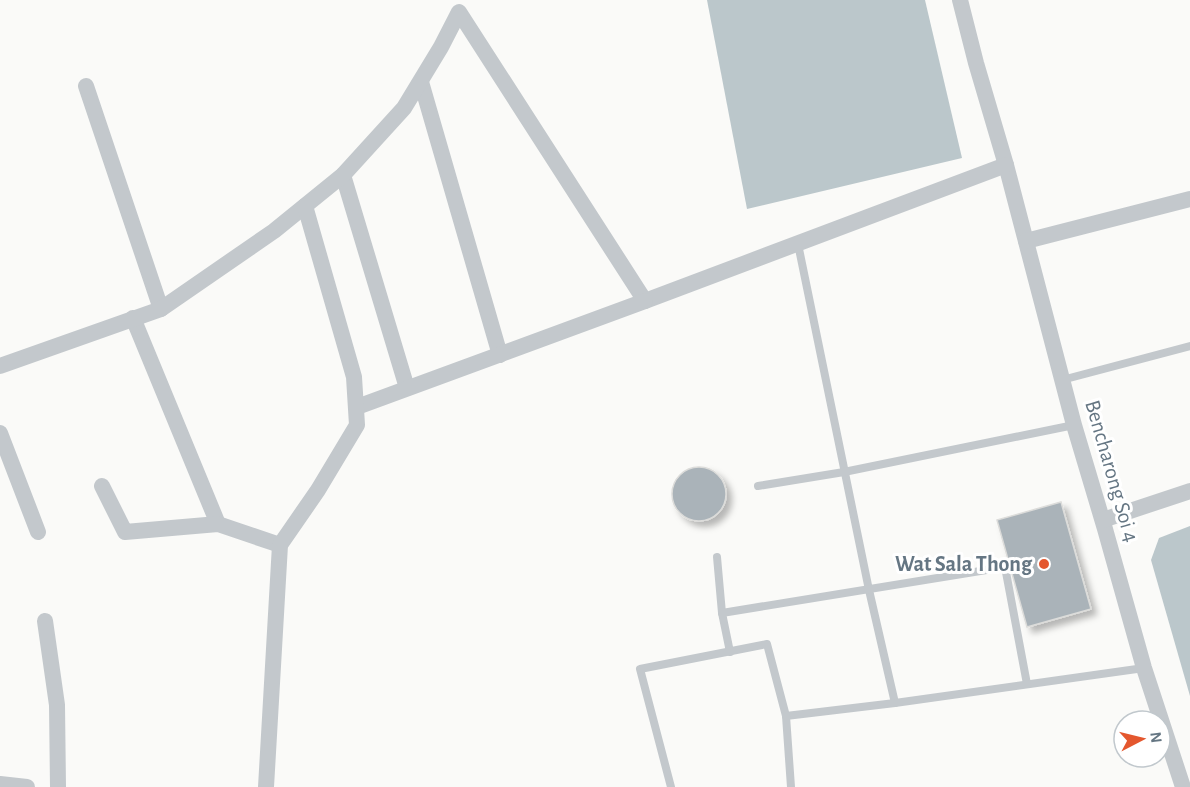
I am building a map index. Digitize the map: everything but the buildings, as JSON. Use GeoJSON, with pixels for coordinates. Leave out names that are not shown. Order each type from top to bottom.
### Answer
{"type":"FeatureCollection","features":[{"type":"Feature","properties":{"kind":"street","name":"Bencharong Soi 4"},"geometry":{"type":"LineString","coordinates":[[960,0],[1074,425],[1144,668],[1183,787]]}},
{"type":"Feature","properties":{"kind":"street"},"geometry":{"type":"LineString","coordinates":[[0,366],[161,309],[274,231],[343,175],[404,108],[441,48],[457,6]]}},
{"type":"Feature","properties":{"kind":"street"},"geometry":{"type":"LineString","coordinates":[[457,6],[645,301]]}},
{"type":"Feature","properties":{"kind":"street"},"geometry":{"type":"LineString","coordinates":[[421,82],[500,355]]}},
{"type":"Feature","properties":{"kind":"street"},"geometry":{"type":"LineString","coordinates":[[86,86],[161,309]]}},
{"type":"Feature","properties":{"kind":"street"},"geometry":{"type":"LineString","coordinates":[[357,407],[1006,165]]}},
{"type":"Feature","properties":{"kind":"street"},"geometry":{"type":"LineString","coordinates":[[343,175],[407,388]]}},
{"type":"Feature","properties":{"kind":"street"},"geometry":{"type":"LineString","coordinates":[[1026,241],[1190,200]]}},
{"type":"Feature","properties":{"kind":"street"},"geometry":{"type":"LineString","coordinates":[[267,787],[280,545],[318,490],[357,425],[354,376],[305,206]]}},
{"type":"Feature","properties":{"kind":"street"},"geometry":{"type":"LineString","coordinates":[[134,318],[218,524]]}},
{"type":"Feature","properties":{"kind":"street"},"geometry":{"type":"LineString","coordinates":[[0,433],[38,531]]}},
{"type":"Feature","properties":{"kind":"street"},"geometry":{"type":"LineString","coordinates":[[102,486],[125,531],[218,524],[280,545]]}},
{"type":"Feature","properties":{"kind":"street"},"geometry":{"type":"LineString","coordinates":[[1103,520],[1190,491]]}},
{"type":"Feature","properties":{"kind":"street"},"geometry":{"type":"LineString","coordinates":[[45,621],[57,705],[58,787]]}},
{"type":"Feature","properties":{"kind":"street"},"geometry":{"type":"LineString","coordinates":[[0,784],[27,787]]}},
{"type":"Feature","properties":{"kind":"lane"},"geometry":{"type":"LineString","coordinates":[[798,244],[844,472],[895,703]]}},
{"type":"Feature","properties":{"kind":"lane"},"geometry":{"type":"LineString","coordinates":[[1062,380],[1190,346]]}},
{"type":"Feature","properties":{"kind":"lane"},"geometry":{"type":"LineString","coordinates":[[758,486],[844,472],[1074,425]]}},
{"type":"Feature","properties":{"kind":"lane"},"geometry":{"type":"LineString","coordinates":[[717,557],[730,652]]}},
{"type":"Feature","properties":{"kind":"lane"},"geometry":{"type":"LineString","coordinates":[[723,613],[1005,567],[1027,684]]}},
{"type":"Feature","properties":{"kind":"lane"},"geometry":{"type":"LineString","coordinates":[[671,787],[640,669],[766,644],[786,716],[791,787]]}},
{"type":"Feature","properties":{"kind":"lane"},"geometry":{"type":"LineString","coordinates":[[786,716],[1144,668]]}},
{"type":"Feature","properties":{"kind":"shaded area"},"geometry":{"type":"Polygon","coordinates":[[[707,0],[925,0],[962,158],[747,209],[707,0]]]}},
{"type":"Feature","properties":{"kind":"shaded area"},"geometry":{"type":"Polygon","coordinates":[[[1190,526],[1190,696],[1151,560],[1159,538],[1190,526]]]}},
{"type":"Feature","properties":{"kind":"place","name":"Wat Sala Thong"},"geometry":{"type":"Point","coordinates":[1044,564]}}]}
